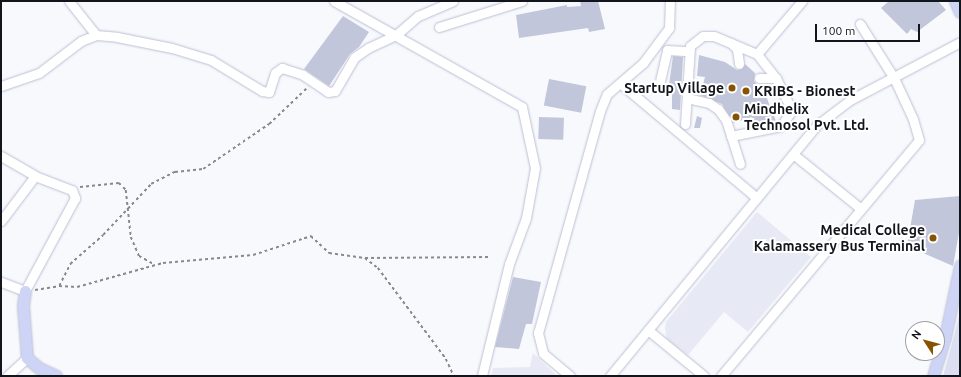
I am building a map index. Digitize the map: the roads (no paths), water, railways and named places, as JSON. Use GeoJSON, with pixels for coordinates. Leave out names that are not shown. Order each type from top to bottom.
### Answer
{"type":"FeatureCollection","features":[{"type":"Feature","properties":{"kind":"main road"},"geometry":{"type":"LineString","coordinates":[[955,1],[960,12]]}},
{"type":"Feature","properties":{"kind":"main road"},"geometry":{"type":"LineString","coordinates":[[933,376],[945,337],[960,266]]}},
{"type":"Feature","properties":{"kind":"main road"},"geometry":{"type":"LineString","coordinates":[[25,291],[23,306],[27,358],[39,368],[56,376]]}},
{"type":"Feature","properties":{"kind":"main road"},"geometry":{"type":"LineString","coordinates":[[940,376],[960,295]]}},
{"type":"Feature","properties":{"kind":"street"},"geometry":{"type":"LineString","coordinates":[[69,1],[96,35]]}},
{"type":"Feature","properties":{"kind":"street"},"geometry":{"type":"LineString","coordinates":[[334,1],[522,107],[535,168],[526,218],[508,269],[482,376]]}},
{"type":"Feature","properties":{"kind":"street"},"geometry":{"type":"LineString","coordinates":[[1,86],[39,73],[80,41],[96,35],[117,37],[172,48],[211,60],[262,91],[268,92],[275,74],[282,68],[292,70],[328,92],[335,91],[355,57],[368,48],[396,35],[418,16],[453,1]]}},
{"type":"Feature","properties":{"kind":"street"},"geometry":{"type":"LineString","coordinates":[[439,27],[522,1]]}},
{"type":"Feature","properties":{"kind":"street"},"geometry":{"type":"LineString","coordinates":[[570,376],[543,353],[538,333],[600,111],[607,94],[643,63],[669,28],[670,1]]}},
{"type":"Feature","properties":{"kind":"street"},"geometry":{"type":"LineString","coordinates":[[757,54],[802,1]]}},
{"type":"Feature","properties":{"kind":"street"},"geometry":{"type":"LineString","coordinates":[[720,376],[860,208],[896,169],[919,140],[913,119],[894,78],[860,24]]}},
{"type":"Feature","properties":{"kind":"street"},"geometry":{"type":"LineString","coordinates":[[685,124],[689,51],[694,41],[703,36],[730,42],[757,54],[776,78],[789,105],[790,113],[781,126],[731,136]]}},
{"type":"Feature","properties":{"kind":"street"},"geometry":{"type":"LineString","coordinates":[[730,42],[737,50],[739,64]]}},
{"type":"Feature","properties":{"kind":"street"},"geometry":{"type":"LineString","coordinates":[[610,376],[817,125],[844,104],[960,42]]}},
{"type":"Feature","properties":{"kind":"street"},"geometry":{"type":"LineString","coordinates":[[660,81],[667,50],[689,51]]}},
{"type":"Feature","properties":{"kind":"street"},"geometry":{"type":"LineString","coordinates":[[759,78],[776,78]]}},
{"type":"Feature","properties":{"kind":"street"},"geometry":{"type":"LineString","coordinates":[[620,84],[757,198]]}},
{"type":"Feature","properties":{"kind":"street"},"geometry":{"type":"LineString","coordinates":[[687,98],[708,103],[718,109],[726,120],[740,164]]}},
{"type":"Feature","properties":{"kind":"street"},"geometry":{"type":"LineString","coordinates":[[793,154],[860,208]]}},
{"type":"Feature","properties":{"kind":"street"},"geometry":{"type":"LineString","coordinates":[[1,156],[35,176],[72,190],[75,198],[71,208],[25,291],[1,282]]}},
{"type":"Feature","properties":{"kind":"street"},"geometry":{"type":"LineString","coordinates":[[1,221],[35,176]]}},
{"type":"Feature","properties":{"kind":"street"},"geometry":{"type":"LineString","coordinates":[[1,205],[8,212]]}},
{"type":"Feature","properties":{"kind":"street"},"geometry":{"type":"LineString","coordinates":[[648,330],[704,376]]}},
{"type":"Feature","properties":{"kind":"street"},"geometry":{"type":"LineString","coordinates":[[1,371],[7,376],[27,358]]}},
{"type":"Feature","properties":{"kind":"place","name":"Startup Village"},"geometry":{"type":"Point","coordinates":[732,88]}},
{"type":"Feature","properties":{"kind":"place","name":"KRIBS - Bionest"},"geometry":{"type":"Point","coordinates":[746,91]}},
{"type":"Feature","properties":{"kind":"place","name":"Mindhelix Technosol Pvt. Ltd."},"geometry":{"type":"Point","coordinates":[736,117]}},
{"type":"Feature","properties":{"kind":"place","name":"Medical College Kalamassery Bus Terminal"},"geometry":{"type":"Point","coordinates":[933,238]}}]}
